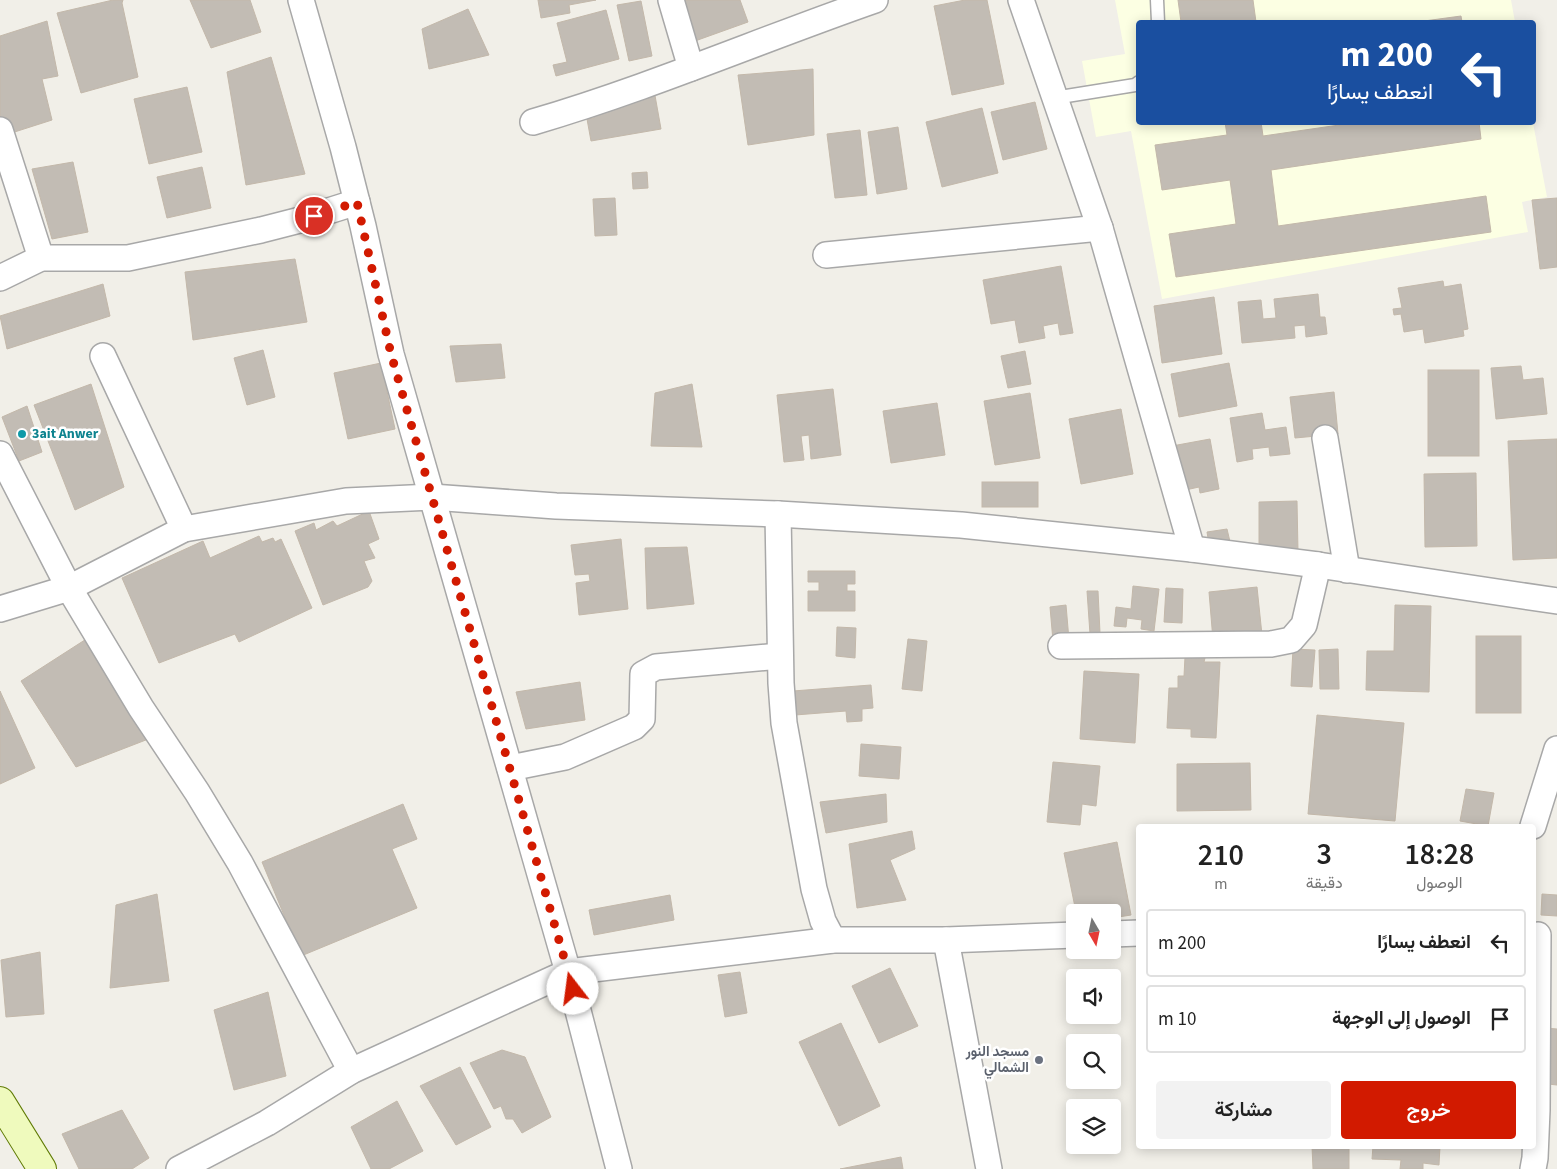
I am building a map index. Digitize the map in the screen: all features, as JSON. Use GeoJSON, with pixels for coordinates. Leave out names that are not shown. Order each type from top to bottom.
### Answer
{"type":"FeatureCollection","features":[{"type":"Feature","properties":{"kind":"street"},"geometry":{"type":"LineString","coordinates":[[301,0],[343,146],[391,354],[568,972],[619,1169]]}},
{"type":"Feature","properties":{"kind":"street"},"geometry":{"type":"LineString","coordinates":[[671,0],[691,68]]}},
{"type":"Feature","properties":{"kind":"street"},"geometry":{"type":"LineString","coordinates":[[533,122],[589,106],[875,0]]}},
{"type":"Feature","properties":{"kind":"street"},"geometry":{"type":"LineString","coordinates":[[1021,0],[1100,228],[1192,549]]}},
{"type":"Feature","properties":{"kind":"street"},"geometry":{"type":"LineString","coordinates":[[0,130],[41,258]]}},
{"type":"Feature","properties":{"kind":"street"},"geometry":{"type":"LineString","coordinates":[[0,278],[41,258],[128,258],[261,230],[357,202]]}},
{"type":"Feature","properties":{"kind":"street"},"geometry":{"type":"LineString","coordinates":[[826,255],[1100,228]]}},
{"type":"Feature","properties":{"kind":"street"},"geometry":{"type":"LineString","coordinates":[[103,356],[184,529]]}},
{"type":"Feature","properties":{"kind":"street"},"geometry":{"type":"LineString","coordinates":[[1325,438],[1347,570]]}},
{"type":"Feature","properties":{"kind":"street"},"geometry":{"type":"LineString","coordinates":[[0,454],[68,588],[141,708],[197,792],[240,863],[351,1071]]}},
{"type":"Feature","properties":{"kind":"street"},"geometry":{"type":"LineString","coordinates":[[0,609],[68,588],[184,529],[346,501],[432,497],[556,506],[778,514],[961,525],[1192,549],[1318,565],[1557,601]]}},
{"type":"Feature","properties":{"kind":"street"},"geometry":{"type":"LineString","coordinates":[[778,514],[780,656],[784,723],[814,889],[823,921],[833,940]]}},
{"type":"Feature","properties":{"kind":"street"},"geometry":{"type":"LineString","coordinates":[[1061,646],[1271,644],[1291,640],[1304,625],[1318,565]]}},
{"type":"Feature","properties":{"kind":"street"},"geometry":{"type":"LineString","coordinates":[[510,768],[565,757],[634,727],[642,719],[643,674],[656,666],[780,656]]}},
{"type":"Feature","properties":{"kind":"street"},"geometry":{"type":"LineString","coordinates":[[1534,824],[1557,749]]}},
{"type":"Feature","properties":{"kind":"street"},"geometry":{"type":"LineString","coordinates":[[1121,934],[1136,933]]}},
{"type":"Feature","properties":{"kind":"street"},"geometry":{"type":"LineString","coordinates":[[1533,1169],[1547,1111],[1543,935]]}},
{"type":"Feature","properties":{"kind":"street"},"geometry":{"type":"LineString","coordinates":[[179,1169],[267,1123],[351,1071],[568,972],[833,940],[946,940],[1066,936]]}},
{"type":"Feature","properties":{"kind":"street"},"geometry":{"type":"LineString","coordinates":[[946,940],[989,1169]]}},
{"type":"Feature","properties":{"kind":"street"},"geometry":{"type":"LineString","coordinates":[[0,1101],[42,1169]]}},
{"type":"Feature","properties":{"kind":"lane"},"geometry":{"type":"LineString","coordinates":[[1158,0],[1158,20]]}},
{"type":"Feature","properties":{"kind":"lane"},"geometry":{"type":"LineString","coordinates":[[1054,98],[1136,84]]}},
{"type":"Feature","properties":{"kind":"shaded area"},"geometry":{"type":"Polygon","coordinates":[[[1115,0],[1511,0],[1515,20],[1136,20],[1136,125],[1533,125],[1547,197],[1522,202],[1528,232],[1162,299],[1131,131],[1096,137],[1082,61],[1125,54],[1115,0]]]}},
{"type":"Feature","properties":{"kind":"building"},"geometry":{"type":"Polygon","coordinates":[[[113,0],[123,0],[122,3],[138,77],[81,93],[57,13],[113,0]]]}},
{"type":"Feature","properties":{"kind":"building"},"geometry":{"type":"Polygon","coordinates":[[[190,0],[250,0],[261,32],[211,48],[190,0]]]}},
{"type":"Feature","properties":{"kind":"building"},"geometry":{"type":"Polygon","coordinates":[[[538,0],[596,0],[569,5],[570,13],[541,18],[538,0]]]}},
{"type":"Feature","properties":{"kind":"building"},"geometry":{"type":"Polygon","coordinates":[[[681,0],[740,0],[748,22],[695,41],[681,0]]]}},
{"type":"Feature","properties":{"kind":"building"},"geometry":{"type":"Polygon","coordinates":[[[965,0],[987,0],[1004,84],[952,95],[934,6],[965,0]]]}},
{"type":"Feature","properties":{"kind":"building"},"geometry":{"type":"Polygon","coordinates":[[[1178,0],[1253,0],[1256,20],[1181,20],[1178,0]]]}},
{"type":"Feature","properties":{"kind":"building"},"geometry":{"type":"Polygon","coordinates":[[[641,1],[652,56],[629,61],[617,5],[641,1]]]}},
{"type":"Feature","properties":{"kind":"building"},"geometry":{"type":"Polygon","coordinates":[[[468,9],[489,55],[429,69],[422,29],[468,9]]]}},
{"type":"Feature","properties":{"kind":"building"},"geometry":{"type":"Polygon","coordinates":[[[606,10],[619,59],[556,76],[553,65],[567,62],[557,23],[606,10]]]}},
{"type":"Feature","properties":{"kind":"building"},"geometry":{"type":"Polygon","coordinates":[[[1461,16],[1462,20],[1432,20],[1461,16]]]}},
{"type":"Feature","properties":{"kind":"building"},"geometry":{"type":"Polygon","coordinates":[[[47,21],[58,76],[42,79],[52,120],[2,136],[0,129],[0,36],[47,21]]]}},
{"type":"Feature","properties":{"kind":"building"},"geometry":{"type":"Polygon","coordinates":[[[271,57],[305,174],[246,185],[227,72],[271,57]]]}},
{"type":"Feature","properties":{"kind":"building"},"geometry":{"type":"Polygon","coordinates":[[[813,69],[814,135],[748,145],[738,75],[813,69]]]}},
{"type":"Feature","properties":{"kind":"building"},"geometry":{"type":"Polygon","coordinates":[[[187,87],[202,152],[149,164],[134,99],[187,87]]]}},
{"type":"Feature","properties":{"kind":"building"},"geometry":{"type":"Polygon","coordinates":[[[654,90],[661,129],[591,141],[587,119],[594,118],[593,109],[654,90]]]}},
{"type":"Feature","properties":{"kind":"building"},"geometry":{"type":"Polygon","coordinates":[[[1035,102],[1047,149],[1003,160],[991,112],[1035,102]]]}},
{"type":"Feature","properties":{"kind":"building"},"geometry":{"type":"Polygon","coordinates":[[[982,108],[998,173],[942,187],[926,122],[982,108]]]}},
{"type":"Feature","properties":{"kind":"building"},"geometry":{"type":"Polygon","coordinates":[[[1225,125],[1261,125],[1263,136],[1339,125],[1479,125],[1481,139],[1271,170],[1278,226],[1486,196],[1491,232],[1176,277],[1169,234],[1236,224],[1230,180],[1162,190],[1155,145],[1227,135],[1225,125]]]}},
{"type":"Feature","properties":{"kind":"building"},"geometry":{"type":"Polygon","coordinates":[[[898,127],[907,189],[877,194],[868,132],[898,127]]]}},
{"type":"Feature","properties":{"kind":"building"},"geometry":{"type":"Polygon","coordinates":[[[860,130],[867,195],[835,198],[827,134],[860,130]]]}},
{"type":"Feature","properties":{"kind":"building"},"geometry":{"type":"Polygon","coordinates":[[[73,162],[88,232],[52,239],[32,169],[73,162]]]}},
{"type":"Feature","properties":{"kind":"building"},"geometry":{"type":"Polygon","coordinates":[[[202,167],[211,208],[167,218],[157,177],[202,167]]]}},
{"type":"Feature","properties":{"kind":"building"},"geometry":{"type":"Polygon","coordinates":[[[647,172],[648,188],[633,189],[632,173],[647,172]]]}},
{"type":"Feature","properties":{"kind":"building"},"geometry":{"type":"Polygon","coordinates":[[[615,198],[617,235],[595,236],[593,199],[615,198]]]}},
{"type":"Feature","properties":{"kind":"building"},"geometry":{"type":"Polygon","coordinates":[[[1557,198],[1557,267],[1540,269],[1532,200],[1557,198]]]}},
{"type":"Feature","properties":{"kind":"building"},"geometry":{"type":"Polygon","coordinates":[[[295,259],[307,322],[193,340],[185,272],[295,259]]]}},
{"type":"Feature","properties":{"kind":"building"},"geometry":{"type":"Polygon","coordinates":[[[1061,266],[1073,333],[1060,335],[1058,323],[1043,326],[1045,338],[1019,343],[1015,320],[991,324],[983,280],[1061,266]]]}},
{"type":"Feature","properties":{"kind":"building"},"geometry":{"type":"Polygon","coordinates":[[[1443,281],[1444,287],[1461,284],[1468,329],[1463,330],[1464,336],[1425,343],[1423,329],[1404,332],[1401,314],[1394,315],[1393,309],[1402,308],[1398,288],[1443,281]]]}},
{"type":"Feature","properties":{"kind":"building"},"geometry":{"type":"Polygon","coordinates":[[[103,284],[110,316],[7,349],[0,316],[103,284]]]}},
{"type":"Feature","properties":{"kind":"building"},"geometry":{"type":"Polygon","coordinates":[[[1318,294],[1320,317],[1325,317],[1327,334],[1306,337],[1305,325],[1294,326],[1295,338],[1242,343],[1238,302],[1261,300],[1263,319],[1276,318],[1274,299],[1318,294]]]}},
{"type":"Feature","properties":{"kind":"building"},"geometry":{"type":"Polygon","coordinates":[[[1214,297],[1222,354],[1162,363],[1154,306],[1214,297]]]}},
{"type":"Feature","properties":{"kind":"building"},"geometry":{"type":"Polygon","coordinates":[[[501,344],[505,378],[456,382],[450,346],[501,344]]]}},
{"type":"Feature","properties":{"kind":"building"},"geometry":{"type":"Polygon","coordinates":[[[263,350],[275,397],[247,405],[234,358],[263,350]]]}},
{"type":"Feature","properties":{"kind":"building"},"geometry":{"type":"Polygon","coordinates":[[[1025,351],[1031,384],[1008,388],[1001,356],[1025,351]]]}},
{"type":"Feature","properties":{"kind":"building"},"geometry":{"type":"Polygon","coordinates":[[[381,363],[395,429],[348,439],[334,373],[381,363]]]}},
{"type":"Feature","properties":{"kind":"building"},"geometry":{"type":"Polygon","coordinates":[[[1229,363],[1237,406],[1179,417],[1171,374],[1229,363]]]}},
{"type":"Feature","properties":{"kind":"building"},"geometry":{"type":"Polygon","coordinates":[[[1521,366],[1523,380],[1543,378],[1547,414],[1496,419],[1491,368],[1521,366]]]}},
{"type":"Feature","properties":{"kind":"building"},"geometry":{"type":"Polygon","coordinates":[[[1428,370],[1479,370],[1479,456],[1428,456],[1428,370]]]}},
{"type":"Feature","properties":{"kind":"building"},"geometry":{"type":"Polygon","coordinates":[[[91,384],[124,487],[75,510],[34,405],[91,384]]]}},
{"type":"Feature","properties":{"kind":"building"},"geometry":{"type":"Polygon","coordinates":[[[692,384],[702,447],[651,446],[655,393],[692,384]]]}},
{"type":"Feature","properties":{"kind":"building"},"geometry":{"type":"Polygon","coordinates":[[[833,389],[841,455],[811,459],[809,435],[801,436],[804,460],[784,462],[777,395],[833,389]]]}},
{"type":"Feature","properties":{"kind":"building"},"geometry":{"type":"Polygon","coordinates":[[[1334,392],[1338,434],[1295,438],[1290,397],[1334,392]]]}},
{"type":"Feature","properties":{"kind":"building"},"geometry":{"type":"Polygon","coordinates":[[[1030,393],[1040,458],[995,465],[984,401],[1030,393]]]}},
{"type":"Feature","properties":{"kind":"building"},"geometry":{"type":"Polygon","coordinates":[[[937,403],[945,455],[891,463],[883,411],[937,403]]]}},
{"type":"Feature","properties":{"kind":"building","name":"3ait Anwer"},"geometry":{"type":"Polygon","coordinates":[[[27,406],[42,452],[19,461],[2,417],[27,406]]]}},
{"type":"Feature","properties":{"kind":"building"},"geometry":{"type":"Polygon","coordinates":[[[1121,409],[1133,474],[1081,484],[1069,419],[1121,409]]]}},
{"type":"Feature","properties":{"kind":"building"},"geometry":{"type":"Polygon","coordinates":[[[1262,413],[1265,430],[1286,427],[1290,454],[1270,456],[1269,447],[1252,449],[1253,459],[1237,462],[1230,418],[1262,413]]]}},
{"type":"Feature","properties":{"kind":"building"},"geometry":{"type":"Polygon","coordinates":[[[1210,439],[1219,489],[1200,493],[1199,487],[1181,491],[1172,446],[1210,439]]]}},
{"type":"Feature","properties":{"kind":"building"},"geometry":{"type":"Polygon","coordinates":[[[1557,439],[1557,558],[1513,560],[1508,441],[1557,439]]]}},
{"type":"Feature","properties":{"kind":"building"},"geometry":{"type":"Polygon","coordinates":[[[1476,473],[1477,546],[1425,547],[1424,474],[1476,473]]]}},
{"type":"Feature","properties":{"kind":"building"},"geometry":{"type":"Polygon","coordinates":[[[982,482],[1038,482],[1038,507],[982,507],[982,482]]]}},
{"type":"Feature","properties":{"kind":"building"},"geometry":{"type":"Polygon","coordinates":[[[1297,501],[1298,552],[1259,553],[1259,502],[1297,501]]]}},
{"type":"Feature","properties":{"kind":"building"},"geometry":{"type":"Polygon","coordinates":[[[369,511],[379,539],[368,544],[375,558],[364,561],[372,581],[368,587],[323,605],[295,531],[314,523],[316,530],[333,521],[337,526],[369,511]]]}},
{"type":"Feature","properties":{"kind":"building"},"geometry":{"type":"Polygon","coordinates":[[[1227,529],[1231,546],[1210,550],[1207,532],[1227,529]]]}},
{"type":"Feature","properties":{"kind":"building"},"geometry":{"type":"Polygon","coordinates":[[[259,536],[262,542],[273,538],[275,542],[281,539],[312,608],[239,642],[235,634],[159,663],[122,578],[203,541],[210,558],[259,536]]]}},
{"type":"Feature","properties":{"kind":"building"},"geometry":{"type":"Polygon","coordinates":[[[621,539],[628,609],[579,615],[576,583],[590,581],[589,574],[575,575],[571,545],[621,539]]]}},
{"type":"Feature","properties":{"kind":"building"},"geometry":{"type":"Polygon","coordinates":[[[687,547],[694,604],[647,609],[645,548],[687,547]]]}},
{"type":"Feature","properties":{"kind":"building"},"geometry":{"type":"Polygon","coordinates":[[[808,571],[855,571],[855,584],[847,584],[847,591],[855,591],[855,611],[808,611],[808,591],[819,591],[819,582],[808,582],[808,571]]]}},
{"type":"Feature","properties":{"kind":"building"},"geometry":{"type":"Polygon","coordinates":[[[1133,586],[1159,589],[1154,631],[1141,629],[1142,620],[1127,618],[1126,627],[1114,626],[1116,607],[1131,609],[1133,586]]]}},
{"type":"Feature","properties":{"kind":"building"},"geometry":{"type":"Polygon","coordinates":[[[1257,587],[1262,635],[1213,640],[1209,592],[1257,587]]]}},
{"type":"Feature","properties":{"kind":"building"},"geometry":{"type":"Polygon","coordinates":[[[1166,588],[1183,589],[1182,623],[1164,622],[1166,588]]]}},
{"type":"Feature","properties":{"kind":"building"},"geometry":{"type":"Polygon","coordinates":[[[1087,591],[1098,591],[1100,633],[1090,634],[1087,591]]]}},
{"type":"Feature","properties":{"kind":"building"},"geometry":{"type":"Polygon","coordinates":[[[1066,605],[1069,640],[1053,641],[1050,607],[1066,605]]]}},
{"type":"Feature","properties":{"kind":"building"},"geometry":{"type":"Polygon","coordinates":[[[1395,605],[1431,606],[1429,692],[1366,690],[1367,651],[1394,651],[1395,605]]]}},
{"type":"Feature","properties":{"kind":"building"},"geometry":{"type":"Polygon","coordinates":[[[837,627],[856,628],[855,658],[836,656],[837,627]]]}},
{"type":"Feature","properties":{"kind":"building"},"geometry":{"type":"Polygon","coordinates":[[[91,636],[151,738],[76,767],[21,681],[91,636]]]}},
{"type":"Feature","properties":{"kind":"building"},"geometry":{"type":"Polygon","coordinates":[[[1476,636],[1521,636],[1521,713],[1476,713],[1476,636]]]}},
{"type":"Feature","properties":{"kind":"building"},"geometry":{"type":"Polygon","coordinates":[[[908,639],[927,641],[922,691],[902,689],[908,639]]]}},
{"type":"Feature","properties":{"kind":"building"},"geometry":{"type":"Polygon","coordinates":[[[1293,649],[1315,650],[1312,687],[1291,686],[1293,649]]]}},
{"type":"Feature","properties":{"kind":"building"},"geometry":{"type":"Polygon","coordinates":[[[1338,649],[1339,689],[1320,689],[1319,650],[1338,649]]]}},
{"type":"Feature","properties":{"kind":"building"},"geometry":{"type":"Polygon","coordinates":[[[1185,657],[1205,658],[1204,662],[1220,662],[1216,738],[1191,737],[1191,729],[1167,728],[1169,688],[1178,688],[1178,676],[1184,676],[1185,657]]]}},
{"type":"Feature","properties":{"kind":"building"},"geometry":{"type":"Polygon","coordinates":[[[1084,671],[1139,674],[1135,743],[1080,739],[1084,671]]]}},
{"type":"Feature","properties":{"kind":"building"},"geometry":{"type":"Polygon","coordinates":[[[580,682],[585,720],[526,729],[516,692],[580,682]]]}},
{"type":"Feature","properties":{"kind":"building"},"geometry":{"type":"Polygon","coordinates":[[[871,685],[873,708],[862,709],[862,721],[847,722],[846,711],[795,715],[793,691],[871,685]]]}},
{"type":"Feature","properties":{"kind":"building"},"geometry":{"type":"Polygon","coordinates":[[[0,691],[35,768],[0,784],[0,691]]]}},
{"type":"Feature","properties":{"kind":"building"},"geometry":{"type":"Polygon","coordinates":[[[1317,715],[1404,723],[1395,821],[1308,814],[1317,715]]]}},
{"type":"Feature","properties":{"kind":"building"},"geometry":{"type":"Polygon","coordinates":[[[861,744],[901,747],[899,779],[859,776],[861,744]]]}},
{"type":"Feature","properties":{"kind":"building"},"geometry":{"type":"Polygon","coordinates":[[[1053,762],[1100,766],[1096,806],[1082,804],[1080,825],[1047,822],[1053,762]]]}},
{"type":"Feature","properties":{"kind":"building"},"geometry":{"type":"Polygon","coordinates":[[[1250,763],[1251,810],[1177,811],[1177,764],[1250,763]]]}},
{"type":"Feature","properties":{"kind":"building"},"geometry":{"type":"Polygon","coordinates":[[[1466,789],[1494,793],[1488,824],[1460,821],[1466,789]]]}},
{"type":"Feature","properties":{"kind":"building"},"geometry":{"type":"Polygon","coordinates":[[[886,794],[887,822],[826,833],[820,802],[886,794]]]}},
{"type":"Feature","properties":{"kind":"building"},"geometry":{"type":"Polygon","coordinates":[[[403,804],[417,839],[392,849],[417,908],[301,956],[262,862],[403,804]]]}},
{"type":"Feature","properties":{"kind":"building"},"geometry":{"type":"Polygon","coordinates":[[[912,831],[915,849],[890,860],[906,900],[857,908],[849,844],[912,831]]]}},
{"type":"Feature","properties":{"kind":"building"},"geometry":{"type":"Polygon","coordinates":[[[1117,842],[1131,915],[1121,917],[1121,904],[1074,904],[1064,853],[1117,842]]]}},
{"type":"Feature","properties":{"kind":"building"},"geometry":{"type":"Polygon","coordinates":[[[157,894],[169,981],[110,988],[116,905],[157,894]]]}},
{"type":"Feature","properties":{"kind":"building"},"geometry":{"type":"Polygon","coordinates":[[[1542,894],[1557,895],[1557,916],[1541,915],[1542,894]]]}},
{"type":"Feature","properties":{"kind":"building"},"geometry":{"type":"Polygon","coordinates":[[[670,895],[674,920],[594,935],[589,910],[670,895]]]}},
{"type":"Feature","properties":{"kind":"building"},"geometry":{"type":"Polygon","coordinates":[[[40,952],[44,1014],[6,1017],[1,960],[40,952]]]}},
{"type":"Feature","properties":{"kind":"building"},"geometry":{"type":"Polygon","coordinates":[[[890,968],[918,1026],[879,1043],[852,986],[890,968]]]}},
{"type":"Feature","properties":{"kind":"building"},"geometry":{"type":"Polygon","coordinates":[[[740,972],[747,1013],[725,1017],[718,975],[740,972]]]}},
{"type":"Feature","properties":{"kind":"building"},"geometry":{"type":"Polygon","coordinates":[[[268,992],[286,1076],[234,1090],[214,1010],[268,992]]]}},
{"type":"Feature","properties":{"kind":"building"},"geometry":{"type":"Polygon","coordinates":[[[841,1023],[880,1106],[839,1126],[799,1042],[841,1023]]]}},
{"type":"Feature","properties":{"kind":"building"},"geometry":{"type":"Polygon","coordinates":[[[1545,1028],[1557,1029],[1557,1085],[1539,1083],[1545,1028]]]}},
{"type":"Feature","properties":{"kind":"building"},"geometry":{"type":"Polygon","coordinates":[[[502,1050],[525,1057],[551,1117],[522,1133],[513,1119],[506,1119],[501,1106],[494,1109],[470,1063],[502,1050]]]}},
{"type":"Feature","properties":{"kind":"building"},"geometry":{"type":"Polygon","coordinates":[[[460,1067],[491,1127],[456,1145],[420,1086],[460,1067]]]}},
{"type":"Feature","properties":{"kind":"building"},"geometry":{"type":"Polygon","coordinates":[[[397,1101],[423,1151],[389,1169],[371,1169],[351,1127],[397,1101]]]}},
{"type":"Feature","properties":{"kind":"building"},"geometry":{"type":"Polygon","coordinates":[[[122,1110],[149,1158],[132,1169],[79,1169],[62,1134],[122,1110]]]}},
{"type":"Feature","properties":{"kind":"building"},"geometry":{"type":"Polygon","coordinates":[[[1312,1149],[1349,1149],[1349,1169],[1313,1169],[1312,1149]]]}},
{"type":"Feature","properties":{"kind":"building"},"geometry":{"type":"Polygon","coordinates":[[[1373,1149],[1440,1149],[1439,1165],[1423,1163],[1423,1169],[1400,1169],[1401,1160],[1372,1159],[1373,1149]]]}},
{"type":"Feature","properties":{"kind":"building"},"geometry":{"type":"Polygon","coordinates":[[[901,1157],[903,1169],[840,1169],[901,1157]]]}},
{"type":"Feature","properties":{"kind":"place","name":"3ait Anwer"},"geometry":{"type":"Point","coordinates":[22,434]}},
{"type":"Feature","properties":{"kind":"place","name":"مسجد النور الشمالي"},"geometry":{"type":"Point","coordinates":[1039,1060]}},
{"type":"Feature","properties":{"kind":"route"},"geometry":{"type":"LineString","coordinates":[[314,216],[357,202],[391,354],[573,989]]}}]}
